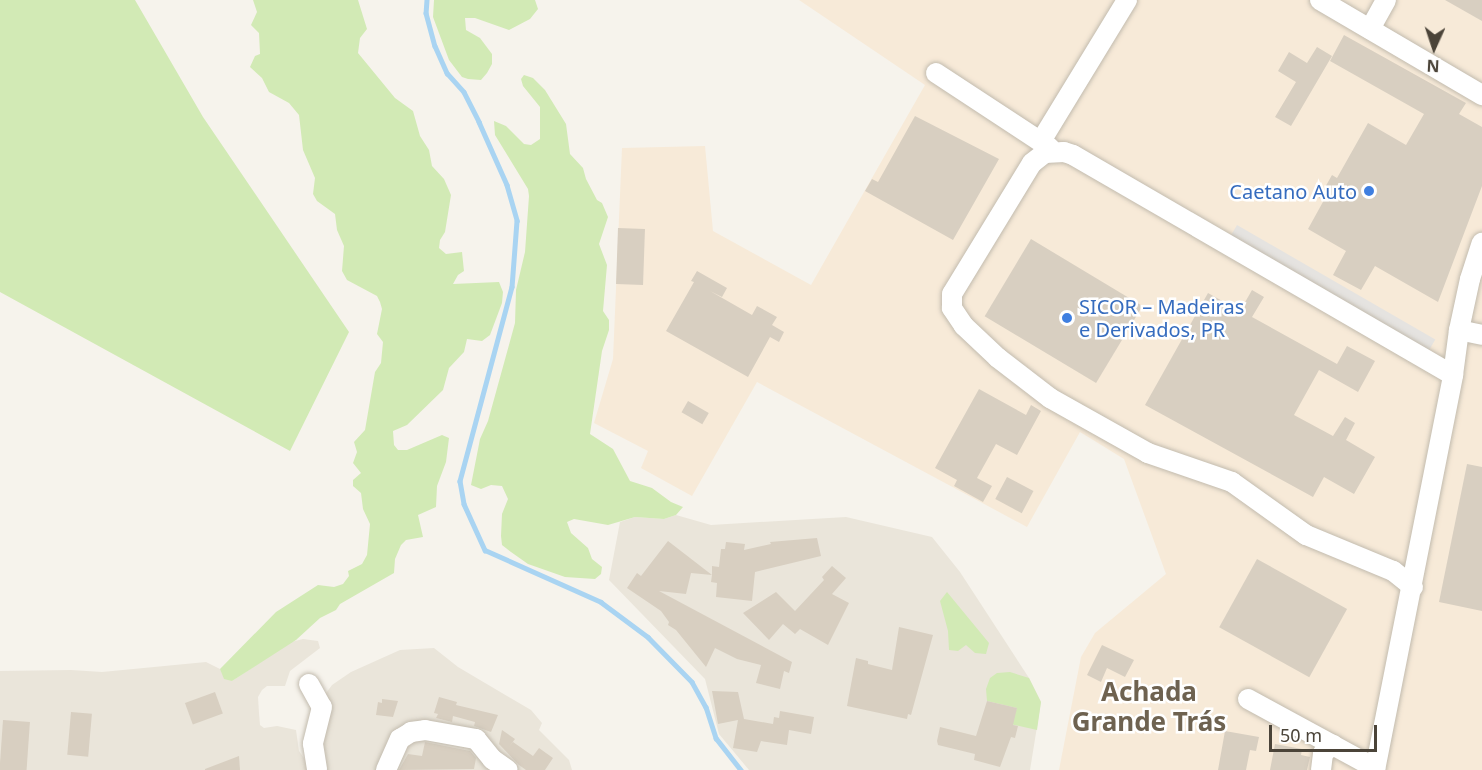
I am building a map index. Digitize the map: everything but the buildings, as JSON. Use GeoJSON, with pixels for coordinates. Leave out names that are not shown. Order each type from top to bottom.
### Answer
{"type":"FeatureCollection","features":[{"type":"Feature","properties":{"kind":"street"},"geometry":{"type":"LineString","coordinates":[[1126,0],[1045,153],[1032,163],[952,294],[952,308],[964,326],[992,353],[1050,398],[1148,453],[1232,482],[1306,535],[1392,571],[1413,587]]}},
{"type":"Feature","properties":{"kind":"street"},"geometry":{"type":"LineString","coordinates":[[1320,0],[1482,95]]}},
{"type":"Feature","properties":{"kind":"street"},"geometry":{"type":"LineString","coordinates":[[1370,29],[1386,0]]}},
{"type":"Feature","properties":{"kind":"street"},"geometry":{"type":"LineString","coordinates":[[936,73],[1048,146],[1073,155],[1453,375]]}},
{"type":"Feature","properties":{"kind":"street"},"geometry":{"type":"LineString","coordinates":[[1248,699],[1333,745],[1367,768],[1413,587],[1453,375],[1459,330],[1470,279],[1482,243]]}},
{"type":"Feature","properties":{"kind":"street"},"geometry":{"type":"LineString","coordinates":[[1459,330],[1482,335]]}},
{"type":"Feature","properties":{"kind":"street"},"geometry":{"type":"LineString","coordinates":[[309,684],[322,707],[314,744],[317,770]]}},
{"type":"Feature","properties":{"kind":"street"},"geometry":{"type":"LineString","coordinates":[[386,770],[400,739],[406,734],[425,730],[476,739],[492,759],[508,770]]}},
{"type":"Feature","properties":{"kind":"street"},"geometry":{"type":"LineString","coordinates":[[1321,770],[1323,753],[1333,745]]}},
{"type":"Feature","properties":{"kind":"shaded area"},"geometry":{"type":"Polygon","coordinates":[[[799,0],[1482,0],[1482,770],[1059,770],[1081,657],[1095,633],[1166,574],[1124,459],[1080,432],[1027,527],[757,382],[692,496],[641,468],[648,451],[594,423],[613,359],[622,148],[705,146],[713,231],[811,285],[925,85],[799,0]]]}},
{"type":"Feature","properties":{"kind":"shaded area"},"geometry":{"type":"Polygon","coordinates":[[[1237,225],[1435,340],[1428,352],[1230,237],[1237,225]]]}},
{"type":"Feature","properties":{"kind":"shaded area"},"geometry":{"type":"Polygon","coordinates":[[[676,515],[711,525],[846,517],[932,537],[960,572],[1029,678],[1041,702],[1030,770],[749,770],[719,734],[705,679],[609,580],[620,522],[635,517],[664,519],[676,515]]]}},
{"type":"Feature","properties":{"kind":"shaded area"},"geometry":{"type":"Polygon","coordinates":[[[303,639],[318,641],[320,648],[290,671],[285,686],[267,686],[258,697],[260,725],[264,728],[277,726],[296,730],[299,751],[308,764],[309,770],[0,770],[0,671],[102,672],[206,662],[220,669],[232,681],[291,642],[303,639]]]}},
{"type":"Feature","properties":{"kind":"shaded area"},"geometry":{"type":"Polygon","coordinates":[[[434,648],[458,667],[531,710],[542,723],[539,730],[569,760],[572,770],[325,770],[315,716],[321,700],[332,685],[351,672],[400,650],[434,648]]]}},
{"type":"Feature","properties":{"kind":"green space"},"geometry":{"type":"Polygon","coordinates":[[[0,0],[135,0],[203,117],[349,332],[290,451],[0,292],[0,0]]]}},
{"type":"Feature","properties":{"kind":"green space"},"geometry":{"type":"Polygon","coordinates":[[[253,0],[358,0],[367,29],[360,38],[358,53],[395,98],[413,111],[420,136],[429,150],[432,166],[444,179],[451,195],[445,232],[440,240],[439,248],[446,254],[462,252],[464,271],[458,275],[453,284],[499,282],[503,292],[502,303],[490,335],[482,341],[467,339],[464,352],[449,368],[443,390],[407,425],[393,431],[394,445],[398,450],[407,450],[442,435],[449,438],[446,462],[437,486],[436,507],[418,515],[423,537],[406,540],[401,545],[395,559],[394,573],[340,604],[336,610],[320,618],[296,640],[232,681],[224,679],[220,669],[276,612],[318,585],[334,587],[343,584],[349,576],[348,571],[362,564],[367,555],[370,524],[363,509],[361,493],[353,486],[353,480],[361,473],[353,463],[357,452],[354,442],[365,430],[375,372],[381,363],[383,342],[377,334],[382,309],[380,302],[377,296],[347,280],[342,271],[344,246],[337,230],[335,214],[317,201],[313,194],[315,178],[303,150],[299,115],[289,103],[269,92],[262,78],[250,67],[255,56],[260,54],[259,33],[251,25],[257,12],[253,0]]]}},
{"type":"Feature","properties":{"kind":"green space"},"geometry":{"type":"Polygon","coordinates":[[[434,0],[535,0],[538,9],[530,19],[509,30],[475,18],[465,18],[466,30],[480,38],[492,54],[492,64],[481,80],[468,79],[462,77],[449,60],[433,17],[434,0]]]}},
{"type":"Feature","properties":{"kind":"green space"},"geometry":{"type":"Polygon","coordinates":[[[524,75],[533,78],[545,90],[566,124],[570,154],[583,168],[586,179],[597,200],[602,203],[608,217],[599,244],[607,265],[603,311],[609,320],[609,330],[602,351],[590,434],[613,449],[630,481],[652,488],[671,502],[683,507],[676,515],[664,519],[635,517],[608,525],[574,519],[567,522],[571,533],[588,548],[592,559],[602,567],[601,574],[595,579],[565,577],[528,564],[511,552],[502,545],[502,514],[508,499],[502,486],[491,485],[481,489],[471,485],[480,439],[488,421],[515,323],[516,290],[525,252],[529,196],[528,189],[495,135],[494,121],[506,126],[524,144],[531,145],[540,139],[540,107],[523,86],[521,79],[524,75]]]}},
{"type":"Feature","properties":{"kind":"green space"},"geometry":{"type":"Polygon","coordinates":[[[947,592],[989,643],[986,654],[975,653],[966,645],[958,651],[949,650],[948,631],[940,601],[947,592]]]}},
{"type":"Feature","properties":{"kind":"green space"},"geometry":{"type":"Polygon","coordinates":[[[1010,672],[1029,678],[1041,702],[1037,730],[1010,724],[1017,708],[987,701],[986,689],[990,678],[997,673],[1010,672]]]}},
{"type":"Feature","properties":{"kind":"waterway"},"geometry":{"type":"LineString","coordinates":[[427,0],[426,13],[435,46],[447,73],[464,92],[479,122],[507,185],[517,221],[512,287],[460,481],[464,504],[485,550],[601,602],[648,637],[692,682],[706,707],[716,738],[741,770]]}},
{"type":"Feature","properties":{"kind":"place","name":"Caetano Auto"},"geometry":{"type":"Point","coordinates":[1369,191]}},
{"type":"Feature","properties":{"kind":"place","name":"SICOR – Madeiras e Derivados, PR"},"geometry":{"type":"Point","coordinates":[1067,318]}},
{"type":"Feature","properties":{"kind":"district","name":"Achada Grande Trás"},"geometry":{"type":"Point","coordinates":[1149,707]}}]}
